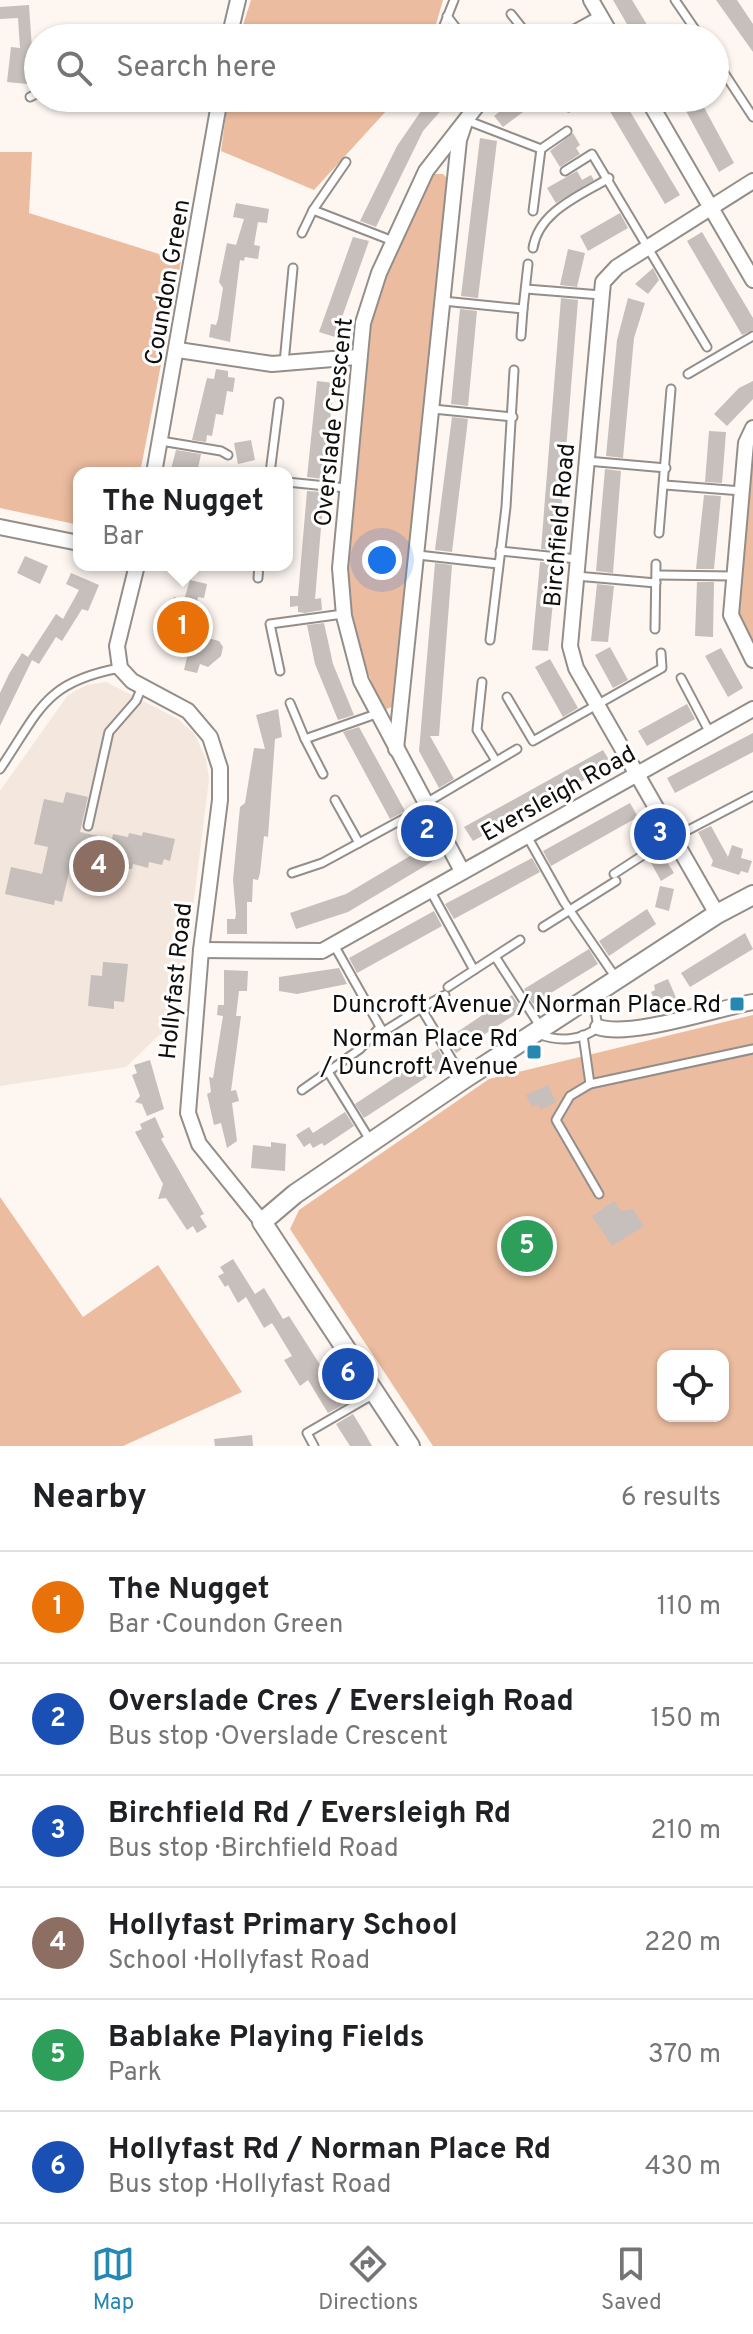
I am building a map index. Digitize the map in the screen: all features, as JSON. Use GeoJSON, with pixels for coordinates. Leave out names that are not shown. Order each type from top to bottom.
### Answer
{"type":"FeatureCollection","features":[{"type":"Feature","properties":{"kind":"street"},"geometry":{"type":"LineString","coordinates":[[232,24],[238,0]]}},
{"type":"Feature","properties":{"kind":"street"},"geometry":{"type":"LineString","coordinates":[[593,1],[605,24]]}},
{"type":"Feature","properties":{"kind":"street"},"geometry":{"type":"LineString","coordinates":[[590,24],[601,18]]}},
{"type":"Feature","properties":{"kind":"street","name":"Coundon Green"},"geometry":{"type":"LineString","coordinates":[[156,467],[218,112]]}},
{"type":"Feature","properties":{"kind":"street","name":"Overslade Crescent"},"geometry":{"type":"LineString","coordinates":[[462,871],[361,681],[343,614],[340,568],[357,357],[363,323],[393,241],[426,171],[471,112]]}},
{"type":"Feature","properties":{"kind":"street"},"geometry":{"type":"LineString","coordinates":[[655,112],[753,280]]}},
{"type":"Feature","properties":{"kind":"street"},"geometry":{"type":"LineString","coordinates":[[396,750],[459,140],[467,117]]}},
{"type":"Feature","properties":{"kind":"street"},"geometry":{"type":"LineString","coordinates":[[601,295],[610,273],[753,181]]}},
{"type":"Feature","properties":{"kind":"street","name":"Birchfield Road"},"geometry":{"type":"LineString","coordinates":[[601,295],[576,576],[572,659],[717,914]]}},
{"type":"Feature","properties":{"kind":"street"},"geometry":{"type":"LineString","coordinates":[[178,350],[257,363],[357,357]]}},
{"type":"Feature","properties":{"kind":"street"},"geometry":{"type":"LineString","coordinates":[[753,428],[746,443],[732,621],[753,660]]}},
{"type":"Feature","properties":{"kind":"street"},"geometry":{"type":"LineString","coordinates":[[0,527],[73,542]]}},
{"type":"Feature","properties":{"kind":"street"},"geometry":{"type":"LineString","coordinates":[[120,668],[117,646],[136,571]]}},
{"type":"Feature","properties":{"kind":"street","name":"Hollyfast Road"},"geometry":{"type":"LineString","coordinates":[[120,668],[142,687],[188,711],[210,737],[217,752],[220,800],[201,950],[188,1113],[199,1144],[262,1222],[410,1446]]}},
{"type":"Feature","properties":{"kind":"street","name":"Eversleigh Road"},"geometry":{"type":"LineString","coordinates":[[201,950],[316,953],[753,709]]}},
{"type":"Feature","properties":{"kind":"street"},"geometry":{"type":"LineString","coordinates":[[262,1222],[295,1194],[464,1079],[717,914],[753,895]]}},
{"type":"Feature","properties":{"kind":"street"},"geometry":{"type":"LineString","coordinates":[[598,1027],[612,1031],[636,1028],[753,1002]]}},
{"type":"Feature","properties":{"kind":"lane"},"geometry":{"type":"LineString","coordinates":[[444,24],[454,0]]}},
{"type":"Feature","properties":{"kind":"lane"},"geometry":{"type":"LineString","coordinates":[[675,0],[691,24]]}},
{"type":"Feature","properties":{"kind":"lane"},"geometry":{"type":"LineString","coordinates":[[511,14],[519,24]]}},
{"type":"Feature","properties":{"kind":"lane"},"geometry":{"type":"LineString","coordinates":[[447,16],[453,24]]}},
{"type":"Feature","properties":{"kind":"lane"},"geometry":{"type":"LineString","coordinates":[[729,80],[753,117]]}},
{"type":"Feature","properties":{"kind":"lane"},"geometry":{"type":"LineString","coordinates":[[467,117],[541,149]]}},
{"type":"Feature","properties":{"kind":"lane"},"geometry":{"type":"LineString","coordinates":[[533,211],[541,149],[567,131]]}},
{"type":"Feature","properties":{"kind":"lane"},"geometry":{"type":"LineString","coordinates":[[565,171],[592,154],[707,347]]}},
{"type":"Feature","properties":{"kind":"lane"},"geometry":{"type":"LineString","coordinates":[[302,233],[313,210],[346,162]]}},
{"type":"Feature","properties":{"kind":"lane"},"geometry":{"type":"LineString","coordinates":[[533,248],[540,225],[549,215],[609,178]]}},
{"type":"Feature","properties":{"kind":"lane"},"geometry":{"type":"LineString","coordinates":[[313,210],[393,241]]}},
{"type":"Feature","properties":{"kind":"lane"},"geometry":{"type":"LineString","coordinates":[[521,336],[528,264]]}},
{"type":"Feature","properties":{"kind":"lane"},"geometry":{"type":"LineString","coordinates":[[284,363],[293,268]]}},
{"type":"Feature","properties":{"kind":"lane"},"geometry":{"type":"LineString","coordinates":[[526,289],[601,295]]}},
{"type":"Feature","properties":{"kind":"lane"},"geometry":{"type":"LineString","coordinates":[[443,301],[523,309]]}},
{"type":"Feature","properties":{"kind":"lane"},"geometry":{"type":"LineString","coordinates":[[688,374],[753,336]]}},
{"type":"Feature","properties":{"kind":"lane"},"geometry":{"type":"LineString","coordinates":[[490,640],[513,417],[514,370]]}},
{"type":"Feature","properties":{"kind":"lane"},"geometry":{"type":"LineString","coordinates":[[659,533],[671,389]]}},
{"type":"Feature","properties":{"kind":"lane"},"geometry":{"type":"LineString","coordinates":[[271,467],[279,402]]}},
{"type":"Feature","properties":{"kind":"lane"},"geometry":{"type":"LineString","coordinates":[[433,409],[513,417]]}},
{"type":"Feature","properties":{"kind":"lane"},"geometry":{"type":"LineString","coordinates":[[161,441],[221,451],[228,455]]}},
{"type":"Feature","properties":{"kind":"lane"},"geometry":{"type":"LineString","coordinates":[[587,461],[666,468]]}},
{"type":"Feature","properties":{"kind":"lane"},"geometry":{"type":"LineString","coordinates":[[293,483],[346,488]]}},
{"type":"Feature","properties":{"kind":"lane"},"geometry":{"type":"LineString","coordinates":[[665,485],[742,491]]}},
{"type":"Feature","properties":{"kind":"lane"},"geometry":{"type":"LineString","coordinates":[[500,551],[578,559]]}},
{"type":"Feature","properties":{"kind":"lane"},"geometry":{"type":"LineString","coordinates":[[418,555],[498,564]]}},
{"type":"Feature","properties":{"kind":"lane"},"geometry":{"type":"LineString","coordinates":[[655,629],[656,564]]}},
{"type":"Feature","properties":{"kind":"lane"},"geometry":{"type":"LineString","coordinates":[[258,578],[259,571]]}},
{"type":"Feature","properties":{"kind":"lane"},"geometry":{"type":"LineString","coordinates":[[576,576],[657,579],[734,576]]}},
{"type":"Feature","properties":{"kind":"lane"},"geometry":{"type":"LineString","coordinates":[[280,671],[270,624],[343,614]]}},
{"type":"Feature","properties":{"kind":"lane"},"geometry":{"type":"LineString","coordinates":[[507,697],[533,741],[662,668],[661,653]]}},
{"type":"Feature","properties":{"kind":"lane"},"geometry":{"type":"LineString","coordinates":[[0,769],[54,691],[95,672],[120,668]]}},
{"type":"Feature","properties":{"kind":"lane"},"geometry":{"type":"LineString","coordinates":[[681,678],[710,733]]}},
{"type":"Feature","properties":{"kind":"lane"},"geometry":{"type":"LineString","coordinates":[[482,682],[477,730],[496,761]]}},
{"type":"Feature","properties":{"kind":"lane"},"geometry":{"type":"LineString","coordinates":[[88,826],[109,732],[132,708],[142,687]]}},
{"type":"Feature","properties":{"kind":"lane"},"geometry":{"type":"LineString","coordinates":[[290,703],[323,774]]}},
{"type":"Feature","properties":{"kind":"lane"},"geometry":{"type":"LineString","coordinates":[[305,739],[376,714]]}},
{"type":"Feature","properties":{"kind":"lane"},"geometry":{"type":"LineString","coordinates":[[292,873],[359,843],[517,749]]}},
{"type":"Feature","properties":{"kind":"lane"},"geometry":{"type":"LineString","coordinates":[[543,927],[673,838],[753,796]]}},
{"type":"Feature","properties":{"kind":"lane"},"geometry":{"type":"LineString","coordinates":[[335,800],[359,843]]}},
{"type":"Feature","properties":{"kind":"lane"},"geometry":{"type":"LineString","coordinates":[[527,836],[570,910],[617,980]]}},
{"type":"Feature","properties":{"kind":"lane"},"geometry":{"type":"LineString","coordinates":[[430,890],[474,970]]}},
{"type":"Feature","properties":{"kind":"lane"},"geometry":{"type":"LineString","coordinates":[[302,1090],[520,940]]}},
{"type":"Feature","properties":{"kind":"lane"},"geometry":{"type":"LineString","coordinates":[[334,945],[381,1033]]}},
{"type":"Feature","properties":{"kind":"lane"},"geometry":{"type":"LineString","coordinates":[[496,958],[540,1031],[552,1040],[583,1035],[598,1027],[595,1010],[588,999]]}},
{"type":"Feature","properties":{"kind":"lane"},"geometry":{"type":"LineString","coordinates":[[421,1008],[464,1079]]}},
{"type":"Feature","properties":{"kind":"lane"},"geometry":{"type":"LineString","coordinates":[[583,1035],[590,1084]]}},
{"type":"Feature","properties":{"kind":"lane"},"geometry":{"type":"LineString","coordinates":[[599,1194],[556,1120],[570,1096],[590,1084],[753,1049]]}},
{"type":"Feature","properties":{"kind":"lane"},"geometry":{"type":"LineString","coordinates":[[327,1070],[371,1142]]}},
{"type":"Feature","properties":{"kind":"lane"},"geometry":{"type":"LineString","coordinates":[[314,1446],[307,1433],[376,1393]]}},
{"type":"Feature","properties":{"kind":"shaded area"},"geometry":{"type":"Polygon","coordinates":[[[251,0],[443,0],[436,24],[243,24],[251,0]]]}},
{"type":"Feature","properties":{"kind":"shaded area"},"geometry":{"type":"Polygon","coordinates":[[[226,112],[385,112],[314,190],[221,151],[226,112]]]}},
{"type":"Feature","properties":{"kind":"shaded area"},"geometry":{"type":"Polygon","coordinates":[[[0,152],[32,152],[29,213],[181,261],[141,467],[73,467],[73,524],[0,508],[0,152]]]}},
{"type":"Feature","properties":{"kind":"shaded area"},"geometry":{"type":"Polygon","coordinates":[[[431,174],[443,174],[450,181],[394,706],[387,709],[381,706],[359,650],[347,587],[362,364],[378,297],[431,174]]]}},
{"type":"Feature","properties":{"kind":"shaded area"},"geometry":{"type":"Polygon","coordinates":[[[753,438],[753,648],[737,614],[753,438]]]}},
{"type":"Feature","properties":{"kind":"shaded area"},"geometry":{"type":"Polygon","coordinates":[[[106,682],[178,719],[195,735],[206,759],[209,779],[177,1035],[159,1035],[126,1067],[0,1086],[0,791],[68,695],[87,685],[106,682]]]}},
{"type":"Feature","properties":{"kind":"shaded area"},"geometry":{"type":"Polygon","coordinates":[[[753,1015],[753,1446],[433,1446],[290,1229],[299,1210],[489,1079],[753,1015]]]}},
{"type":"Feature","properties":{"kind":"shaded area"},"geometry":{"type":"Polygon","coordinates":[[[0,1197],[83,1317],[158,1265],[242,1392],[123,1446],[0,1446],[0,1197]]]}},
{"type":"Feature","properties":{"kind":"building"},"geometry":{"type":"Polygon","coordinates":[[[613,0],[632,0],[647,24],[627,24],[613,0]]]}},
{"type":"Feature","properties":{"kind":"building"},"geometry":{"type":"Polygon","coordinates":[[[716,0],[737,0],[753,24],[753,52],[716,0]]]}},
{"type":"Feature","properties":{"kind":"building"},"geometry":{"type":"Polygon","coordinates":[[[29,5],[30,24],[24,24],[24,84],[7,82],[11,47],[20,48],[18,18],[0,19],[0,7],[29,5]]]}},
{"type":"Feature","properties":{"kind":"building"},"geometry":{"type":"Polygon","coordinates":[[[420,112],[440,112],[423,131],[376,227],[360,221],[397,146],[420,112]]]}},
{"type":"Feature","properties":{"kind":"building"},"geometry":{"type":"Polygon","coordinates":[[[499,112],[523,112],[503,127],[494,116],[499,112]]]}},
{"type":"Feature","properties":{"kind":"building"},"geometry":{"type":"Polygon","coordinates":[[[610,112],[630,112],[680,195],[665,204],[610,112]]]}},
{"type":"Feature","properties":{"kind":"building"},"geometry":{"type":"Polygon","coordinates":[[[687,112],[707,112],[734,163],[719,172],[687,112]]]}},
{"type":"Feature","properties":{"kind":"building"},"geometry":{"type":"Polygon","coordinates":[[[573,133],[580,145],[576,148],[580,154],[560,167],[550,151],[573,133]]]}},
{"type":"Feature","properties":{"kind":"building"},"geometry":{"type":"Polygon","coordinates":[[[480,138],[497,141],[478,298],[461,296],[480,138]]]}},
{"type":"Feature","properties":{"kind":"building"},"geometry":{"type":"Polygon","coordinates":[[[577,171],[582,180],[591,175],[594,180],[556,203],[547,188],[577,171]]]}},
{"type":"Feature","properties":{"kind":"building"},"geometry":{"type":"Polygon","coordinates":[[[236,203],[269,209],[267,223],[258,222],[254,245],[260,246],[258,259],[245,257],[244,261],[240,260],[230,342],[209,337],[211,324],[216,325],[218,319],[223,288],[219,282],[227,243],[236,245],[244,219],[233,217],[236,203]]]}},
{"type":"Feature","properties":{"kind":"building"},"geometry":{"type":"Polygon","coordinates":[[[620,213],[628,228],[588,251],[580,236],[620,213]]]}},
{"type":"Feature","properties":{"kind":"building"},"geometry":{"type":"Polygon","coordinates":[[[702,232],[753,318],[753,330],[742,335],[687,241],[702,232]]]}},
{"type":"Feature","properties":{"kind":"building"},"geometry":{"type":"Polygon","coordinates":[[[353,237],[369,241],[335,337],[319,332],[353,237]]]}},
{"type":"Feature","properties":{"kind":"building"},"geometry":{"type":"Polygon","coordinates":[[[568,249],[585,253],[577,287],[560,285],[568,249]]]}},
{"type":"Feature","properties":{"kind":"building"},"geometry":{"type":"Polygon","coordinates":[[[653,268],[659,280],[648,294],[635,284],[653,268]]]}},
{"type":"Feature","properties":{"kind":"building"},"geometry":{"type":"Polygon","coordinates":[[[561,298],[578,300],[558,550],[541,549],[561,298]]]}},
{"type":"Feature","properties":{"kind":"building"},"geometry":{"type":"Polygon","coordinates":[[[628,298],[645,303],[634,338],[623,458],[606,456],[617,340],[628,298]]]}},
{"type":"Feature","properties":{"kind":"building"},"geometry":{"type":"Polygon","coordinates":[[[460,309],[477,311],[468,406],[451,404],[460,309]]]}},
{"type":"Feature","properties":{"kind":"building"},"geometry":{"type":"Polygon","coordinates":[[[216,369],[228,371],[228,377],[235,378],[233,392],[227,391],[223,415],[216,414],[212,436],[207,435],[206,442],[192,440],[207,378],[214,379],[216,369]]]}},
{"type":"Feature","properties":{"kind":"building"},"geometry":{"type":"Polygon","coordinates":[[[317,381],[334,383],[324,479],[307,477],[317,381]]]}},
{"type":"Feature","properties":{"kind":"building"},"geometry":{"type":"Polygon","coordinates":[[[753,381],[753,399],[727,426],[714,414],[739,388],[753,381]]]}},
{"type":"Feature","properties":{"kind":"building"},"geometry":{"type":"Polygon","coordinates":[[[452,417],[468,419],[452,552],[435,550],[452,417]]]}},
{"type":"Feature","properties":{"kind":"building"},"geometry":{"type":"Polygon","coordinates":[[[709,431],[726,432],[722,483],[705,482],[709,431]]]}},
{"type":"Feature","properties":{"kind":"building"},"geometry":{"type":"Polygon","coordinates":[[[251,440],[255,460],[238,464],[234,443],[251,440]]]}},
{"type":"Feature","properties":{"kind":"building"},"geometry":{"type":"Polygon","coordinates":[[[176,450],[201,454],[198,467],[172,467],[176,450]]]}},
{"type":"Feature","properties":{"kind":"building"},"geometry":{"type":"Polygon","coordinates":[[[605,469],[621,471],[613,573],[596,571],[605,469]]]}},
{"type":"Feature","properties":{"kind":"building"},"geometry":{"type":"Polygon","coordinates":[[[307,491],[324,492],[315,599],[321,598],[322,610],[305,613],[298,612],[298,606],[290,607],[290,596],[298,596],[307,491]]]}},
{"type":"Feature","properties":{"kind":"building"},"geometry":{"type":"Polygon","coordinates":[[[704,495],[721,496],[714,569],[696,569],[704,495]]]}},
{"type":"Feature","properties":{"kind":"building"},"geometry":{"type":"Polygon","coordinates":[[[25,556],[48,566],[40,584],[17,573],[25,556]]]}},
{"type":"Feature","properties":{"kind":"building"},"geometry":{"type":"Polygon","coordinates":[[[540,562],[557,563],[548,651],[532,650],[540,562]]]}},
{"type":"Feature","properties":{"kind":"building"},"geometry":{"type":"Polygon","coordinates":[[[435,563],[452,565],[439,736],[430,736],[454,779],[439,788],[419,751],[435,563]]]}},
{"type":"Feature","properties":{"kind":"building"},"geometry":{"type":"Polygon","coordinates":[[[71,573],[99,585],[88,611],[82,609],[62,641],[56,637],[39,664],[32,660],[0,726],[0,693],[9,674],[22,653],[28,657],[56,614],[63,619],[79,590],[66,584],[71,573]]]}},
{"type":"Feature","properties":{"kind":"building"},"geometry":{"type":"Polygon","coordinates":[[[190,580],[207,584],[204,598],[198,597],[195,613],[208,638],[219,641],[223,647],[221,656],[208,667],[200,664],[197,673],[184,670],[187,657],[170,629],[158,626],[162,610],[172,605],[174,597],[184,600],[190,580]]]}},
{"type":"Feature","properties":{"kind":"building"},"geometry":{"type":"Polygon","coordinates":[[[697,582],[714,582],[713,637],[695,636],[697,582]]]}},
{"type":"Feature","properties":{"kind":"building"},"geometry":{"type":"Polygon","coordinates":[[[597,584],[614,586],[608,642],[591,641],[597,584]]]}},
{"type":"Feature","properties":{"kind":"building"},"geometry":{"type":"Polygon","coordinates":[[[324,623],[333,664],[354,715],[338,720],[315,664],[307,625],[324,623]]]}},
{"type":"Feature","properties":{"kind":"building"},"geometry":{"type":"Polygon","coordinates":[[[610,647],[628,680],[613,688],[595,655],[610,647]]]}},
{"type":"Feature","properties":{"kind":"building"},"geometry":{"type":"Polygon","coordinates":[[[721,648],[743,688],[728,697],[705,656],[721,648]]]}},
{"type":"Feature","properties":{"kind":"building"},"geometry":{"type":"Polygon","coordinates":[[[550,659],[578,708],[563,717],[535,667],[550,659]]]}},
{"type":"Feature","properties":{"kind":"building"},"geometry":{"type":"Polygon","coordinates":[[[687,704],[695,719],[647,746],[638,731],[687,704]]]}},
{"type":"Feature","properties":{"kind":"building"},"geometry":{"type":"Polygon","coordinates":[[[278,709],[282,737],[275,739],[268,837],[264,836],[258,880],[253,879],[252,902],[247,902],[247,934],[227,934],[227,919],[235,919],[236,914],[233,880],[240,807],[245,803],[254,748],[265,749],[256,715],[278,709]]]}},
{"type":"Feature","properties":{"kind":"building"},"geometry":{"type":"Polygon","coordinates":[[[359,727],[405,811],[390,819],[343,732],[359,727]]]}},
{"type":"Feature","properties":{"kind":"building"},"geometry":{"type":"Polygon","coordinates":[[[753,733],[753,752],[675,793],[667,778],[753,733]]]}},
{"type":"Feature","properties":{"kind":"building"},"geometry":{"type":"Polygon","coordinates":[[[603,750],[612,765],[473,841],[464,827],[603,750]]]}},
{"type":"Feature","properties":{"kind":"building"},"geometry":{"type":"Polygon","coordinates":[[[66,792],[88,797],[80,832],[112,839],[113,834],[128,837],[129,833],[142,836],[143,832],[175,839],[170,861],[164,859],[162,865],[149,862],[148,868],[133,864],[132,869],[105,867],[104,872],[71,864],[62,902],[55,900],[54,905],[5,894],[11,867],[42,874],[48,847],[34,844],[44,799],[63,803],[66,792]]]}},
{"type":"Feature","properties":{"kind":"building"},"geometry":{"type":"Polygon","coordinates":[[[630,803],[638,817],[551,866],[543,851],[630,803]]]}},
{"type":"Feature","properties":{"kind":"building"},"geometry":{"type":"Polygon","coordinates":[[[711,826],[728,857],[732,845],[743,849],[741,858],[752,861],[748,873],[741,871],[739,875],[711,866],[713,861],[698,832],[711,826]]]}},
{"type":"Feature","properties":{"kind":"building"},"geometry":{"type":"Polygon","coordinates":[[[427,846],[435,860],[348,912],[296,929],[290,913],[346,894],[427,846]]]}},
{"type":"Feature","properties":{"kind":"building"},"geometry":{"type":"Polygon","coordinates":[[[662,854],[674,873],[661,881],[650,861],[662,854]]]}},
{"type":"Feature","properties":{"kind":"building"},"geometry":{"type":"Polygon","coordinates":[[[532,858],[540,872],[454,919],[445,904],[532,858]]]}},
{"type":"Feature","properties":{"kind":"building"},"geometry":{"type":"Polygon","coordinates":[[[660,886],[674,889],[669,911],[655,907],[660,886]]]}},
{"type":"Feature","properties":{"kind":"building"},"geometry":{"type":"Polygon","coordinates":[[[647,909],[656,924],[609,956],[599,941],[647,909]]]}},
{"type":"Feature","properties":{"kind":"building"},"geometry":{"type":"Polygon","coordinates":[[[434,911],[442,926],[357,973],[349,958],[434,911]]]}},
{"type":"Feature","properties":{"kind":"building"},"geometry":{"type":"Polygon","coordinates":[[[745,933],[753,949],[690,987],[681,973],[745,933]]]}},
{"type":"Feature","properties":{"kind":"building"},"geometry":{"type":"Polygon","coordinates":[[[589,949],[598,964],[533,1004],[524,989],[589,949]]]}},
{"type":"Feature","properties":{"kind":"building"},"geometry":{"type":"Polygon","coordinates":[[[103,962],[128,964],[124,1002],[114,1001],[114,1009],[88,1006],[91,975],[102,976],[103,962]]]}},
{"type":"Feature","properties":{"kind":"building"},"geometry":{"type":"Polygon","coordinates":[[[339,968],[347,984],[297,994],[279,991],[279,977],[339,968]]]}},
{"type":"Feature","properties":{"kind":"building"},"geometry":{"type":"Polygon","coordinates":[[[224,970],[248,971],[247,991],[239,991],[236,1016],[241,1016],[231,1091],[236,1090],[239,1101],[232,1103],[237,1141],[227,1148],[221,1123],[214,1125],[207,1094],[211,1092],[209,1077],[213,1078],[223,1016],[217,1015],[218,1005],[224,1005],[224,970]]]}},
{"type":"Feature","properties":{"kind":"building"},"geometry":{"type":"Polygon","coordinates":[[[668,979],[677,1000],[657,1005],[651,992],[655,990],[654,985],[668,979]]]}},
{"type":"Feature","properties":{"kind":"building"},"geometry":{"type":"Polygon","coordinates":[[[512,995],[522,1010],[456,1053],[447,1039],[512,995]]]}},
{"type":"Feature","properties":{"kind":"building"},"geometry":{"type":"Polygon","coordinates":[[[438,1049],[447,1064],[364,1118],[355,1104],[438,1049]]]}},
{"type":"Feature","properties":{"kind":"building"},"geometry":{"type":"Polygon","coordinates":[[[150,1060],[164,1109],[147,1116],[142,1104],[135,1102],[140,1096],[132,1075],[137,1073],[134,1065],[150,1060]]]}},
{"type":"Feature","properties":{"kind":"building"},"geometry":{"type":"Polygon","coordinates":[[[548,1085],[556,1102],[541,1110],[538,1104],[532,1107],[526,1095],[548,1085]]]}},
{"type":"Feature","properties":{"kind":"building"},"geometry":{"type":"Polygon","coordinates":[[[345,1112],[354,1126],[324,1146],[322,1143],[313,1148],[310,1143],[304,1147],[296,1135],[309,1127],[313,1133],[345,1112]]]}},
{"type":"Feature","properties":{"kind":"building"},"geometry":{"type":"Polygon","coordinates":[[[155,1117],[164,1137],[161,1139],[204,1214],[200,1216],[207,1227],[197,1233],[193,1226],[187,1230],[166,1198],[158,1199],[163,1184],[135,1132],[142,1129],[140,1124],[155,1117]]]}},
{"type":"Feature","properties":{"kind":"building"},"geometry":{"type":"Polygon","coordinates":[[[271,1142],[286,1144],[285,1171],[251,1168],[253,1145],[271,1147],[271,1142]]]}},
{"type":"Feature","properties":{"kind":"building"},"geometry":{"type":"Polygon","coordinates":[[[614,1201],[621,1211],[633,1209],[644,1226],[612,1246],[592,1216],[614,1201]]]}},
{"type":"Feature","properties":{"kind":"building"},"geometry":{"type":"Polygon","coordinates":[[[233,1259],[255,1294],[264,1288],[283,1319],[289,1316],[345,1404],[328,1413],[308,1380],[300,1386],[284,1360],[292,1356],[272,1323],[264,1328],[246,1297],[238,1303],[228,1285],[225,1287],[218,1276],[224,1273],[220,1267],[233,1259]]]}},
{"type":"Feature","properties":{"kind":"building"},"geometry":{"type":"Polygon","coordinates":[[[353,1414],[372,1446],[350,1446],[336,1424],[353,1414]]]}},
{"type":"Feature","properties":{"kind":"building"},"geometry":{"type":"Polygon","coordinates":[[[252,1435],[253,1446],[215,1446],[214,1439],[252,1435]]]}},
{"type":"Feature","properties":{"kind":"place","name":"The Nugget"},"geometry":{"type":"Point","coordinates":[183,627]}},
{"type":"Feature","properties":{"kind":"place","name":"Overslade Cres / Eversleigh Road"},"geometry":{"type":"Point","coordinates":[427,831]}},
{"type":"Feature","properties":{"kind":"place","name":"Birchfield Rd / Eversleigh Rd"},"geometry":{"type":"Point","coordinates":[660,834]}},
{"type":"Feature","properties":{"kind":"place","name":"Hollyfast Primary School"},"geometry":{"type":"Point","coordinates":[99,866]}},
{"type":"Feature","properties":{"kind":"place","name":"Duncroft Avenue / Norman Place Rd"},"geometry":{"type":"Point","coordinates":[737,1004]}},
{"type":"Feature","properties":{"kind":"place","name":"Norman Place Rd / Duncroft Avenue"},"geometry":{"type":"Point","coordinates":[534,1052]}},
{"type":"Feature","properties":{"kind":"place","name":"Bablake Playing Fields"},"geometry":{"type":"Point","coordinates":[527,1246]}},
{"type":"Feature","properties":{"kind":"place","name":"Hollyfast Rd / Norman Place Rd"},"geometry":{"type":"Point","coordinates":[348,1374]}}]}
